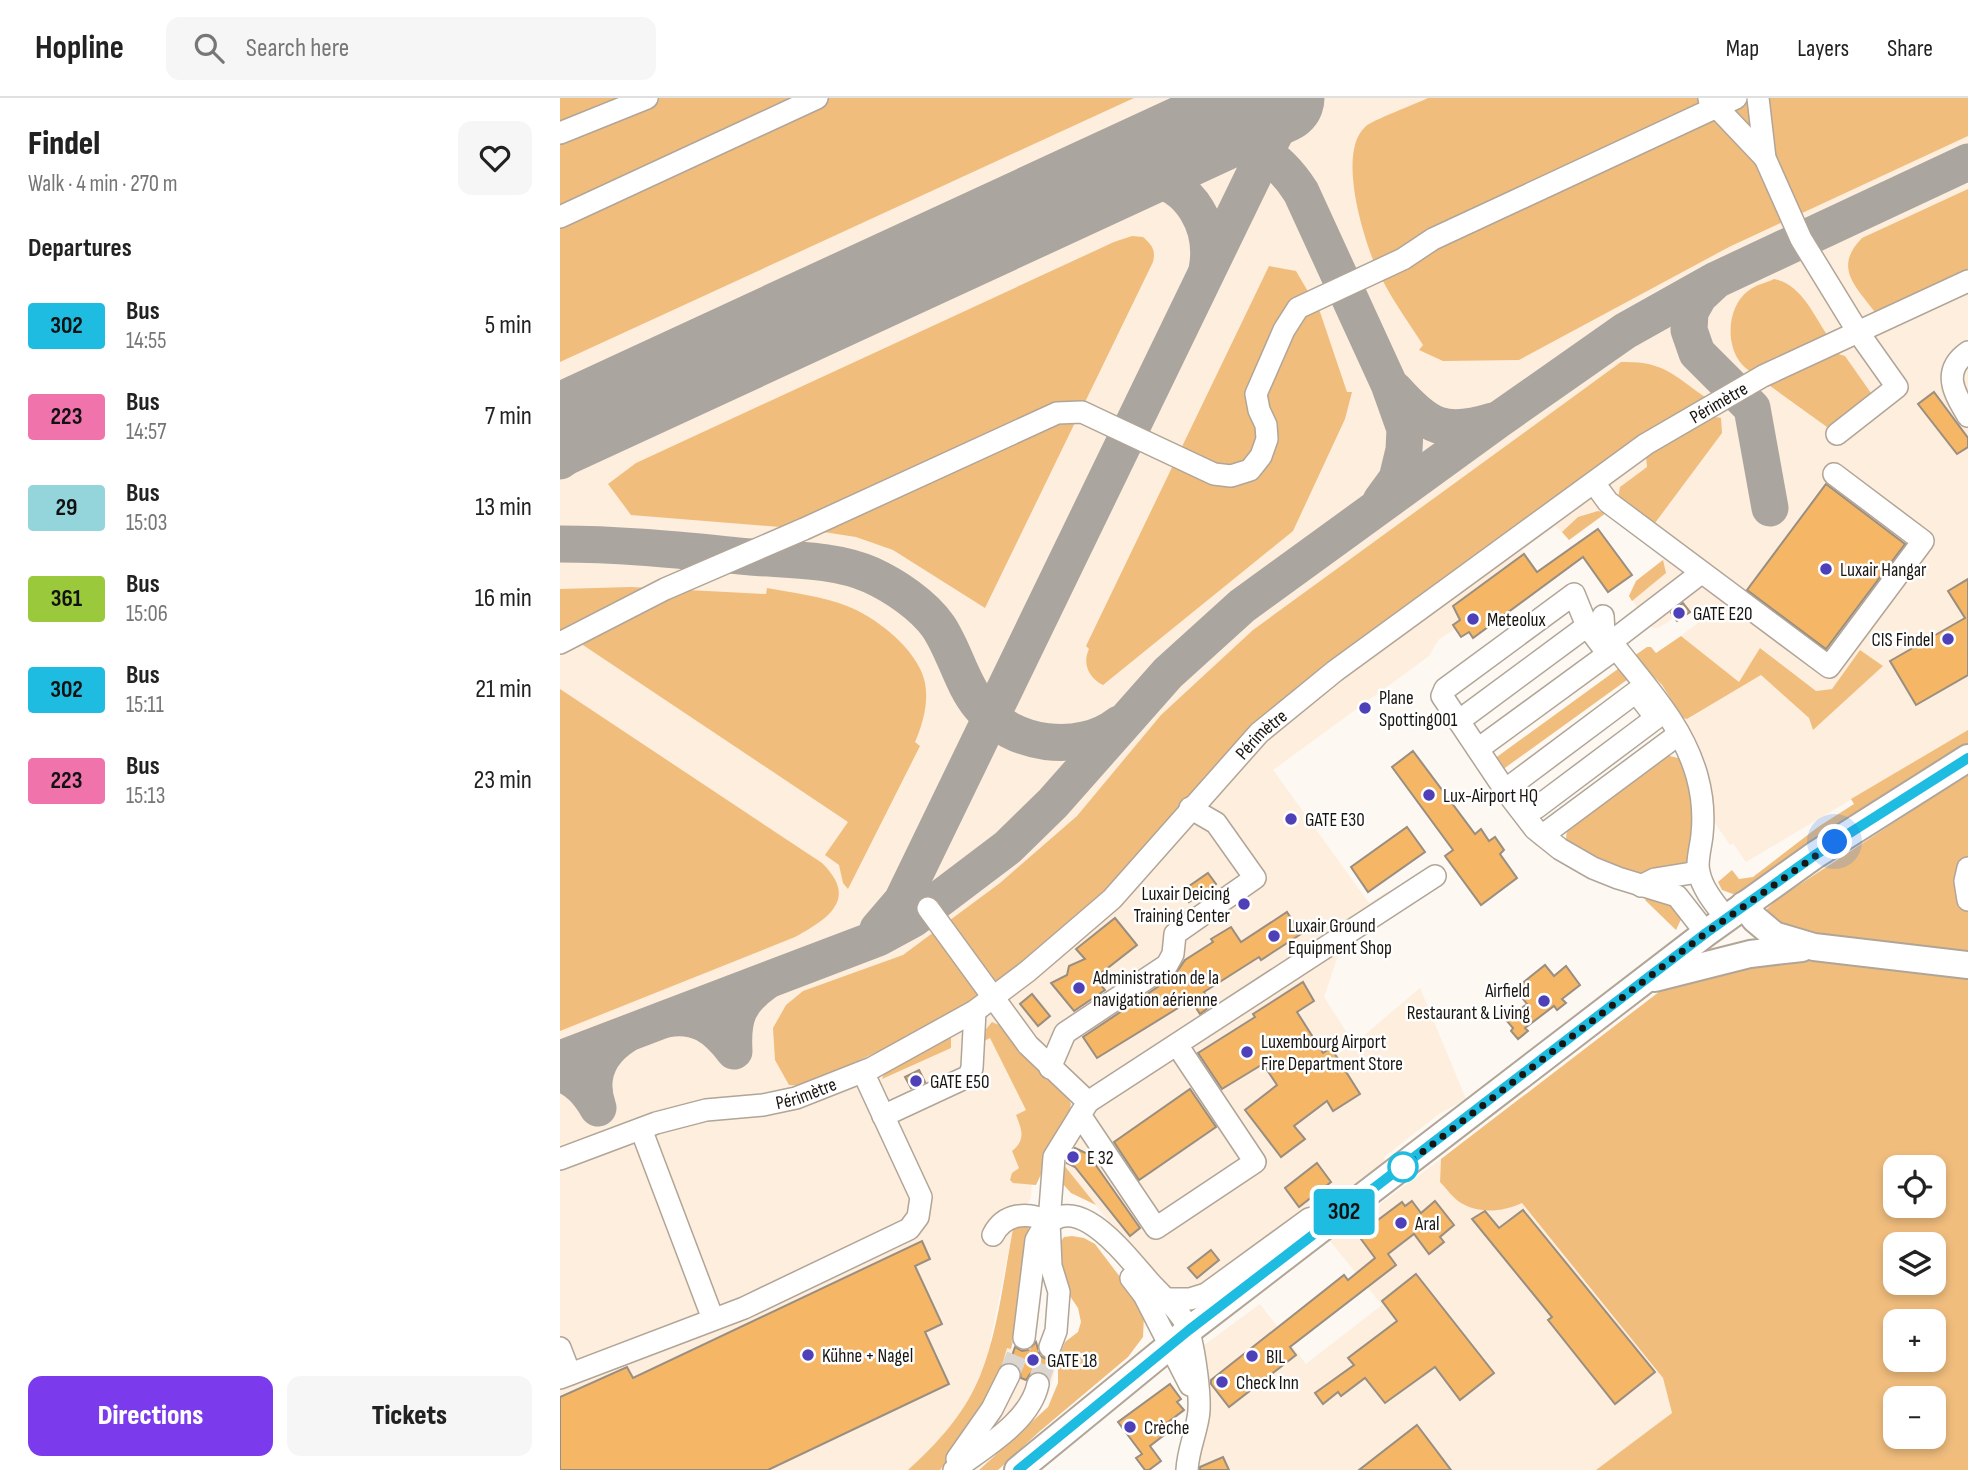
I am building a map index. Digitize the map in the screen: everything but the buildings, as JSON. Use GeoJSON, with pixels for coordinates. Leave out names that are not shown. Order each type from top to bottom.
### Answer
{"type":"FeatureCollection","features":[{"type":"Feature","properties":{"kind":"main road"},"geometry":{"type":"LineString","coordinates":[[1018,1470],[1180,1337],[1724,920],[1815,855],[1968,758]]}},
{"type":"Feature","properties":{"kind":"main road"},"geometry":{"type":"LineString","coordinates":[[1724,920],[1755,919],[1774,935],[1814,947],[1968,965]]}},
{"type":"Feature","properties":{"kind":"main road"},"geometry":{"type":"LineString","coordinates":[[1724,920],[1732,943],[1750,954]]}},
{"type":"Feature","properties":{"kind":"main road"},"geometry":{"type":"LineString","coordinates":[[1644,981],[1750,954],[1814,947]]}},
{"type":"Feature","properties":{"kind":"street"},"geometry":{"type":"LineString","coordinates":[[560,133],[648,98]]}},
{"type":"Feature","properties":{"kind":"street"},"geometry":{"type":"LineString","coordinates":[[560,217],[817,98]]}},
{"type":"Feature","properties":{"kind":"street"},"geometry":{"type":"LineString","coordinates":[[1758,98],[1765,158]]}},
{"type":"Feature","properties":{"kind":"street"},"geometry":{"type":"LineString","coordinates":[[560,643],[665,589],[792,535],[1057,413],[1082,412],[1214,474],[1231,476],[1250,470],[1261,456],[1267,439],[1266,425],[1256,394],[1283,330],[1298,307],[1403,259],[1433,239],[1720,101],[1765,158],[1801,239],[1858,332],[1896,387],[1837,434]]}},
{"type":"Feature","properties":{"kind":"street","name":"Périmètre"},"geometry":{"type":"LineString","coordinates":[[560,1159],[641,1129],[706,1110],[763,1105],[796,1098],[863,1072],[975,1011],[1112,899],[1259,733],[1335,671],[1646,444],[1736,391],[1968,281]]}},
{"type":"Feature","properties":{"kind":"street"},"geometry":{"type":"LineString","coordinates":[[1968,352],[1956,362],[1952,383],[1968,416]]}},
{"type":"Feature","properties":{"kind":"street"},"geometry":{"type":"LineString","coordinates":[[1594,483],[1608,502],[1829,667],[1923,541],[1834,474]]}},
{"type":"Feature","properties":{"kind":"street"},"geometry":{"type":"LineString","coordinates":[[1460,720],[1695,569]]}},
{"type":"Feature","properties":{"kind":"street"},"geometry":{"type":"LineString","coordinates":[[1574,594],[1667,712],[1689,752],[1698,778],[1701,799],[1702,830],[1698,872],[1724,920],[1677,896],[1639,889],[1593,868],[1560,849],[1543,835],[1524,817],[1505,790],[1442,696],[1445,689],[1574,594]]}},
{"type":"Feature","properties":{"kind":"street"},"geometry":{"type":"LineString","coordinates":[[1478,749],[1608,654],[1601,629]]}},
{"type":"Feature","properties":{"kind":"street"},"geometry":{"type":"LineString","coordinates":[[1505,790],[1636,692],[1656,718],[1536,808]]}},
{"type":"Feature","properties":{"kind":"street"},"geometry":{"type":"LineString","coordinates":[[1543,835],[1679,734]]}},
{"type":"Feature","properties":{"kind":"street"},"geometry":{"type":"LineString","coordinates":[[1051,1068],[1065,1033],[1167,965],[1173,954],[1175,934],[1255,878],[1216,824],[1190,808]]}},
{"type":"Feature","properties":{"kind":"street"},"geometry":{"type":"LineString","coordinates":[[1968,868],[1965,881],[1968,900]]}},
{"type":"Feature","properties":{"kind":"street"},"geometry":{"type":"LineString","coordinates":[[1639,889],[1655,879],[1698,872]]}},
{"type":"Feature","properties":{"kind":"street"},"geometry":{"type":"LineString","coordinates":[[1187,1470],[1200,1405],[1166,1299],[1120,1247],[1081,1217],[1069,1215],[1049,1222],[1036,1240],[1025,1331],[1040,1331],[1053,1339],[1059,1292],[1051,1266],[1049,1222],[1054,1157],[1084,1109],[1435,876]]}},
{"type":"Feature","properties":{"kind":"street"},"geometry":{"type":"LineString","coordinates":[[928,908],[1028,1045],[1051,1068],[1084,1109],[1156,1228],[1255,1162],[1177,1045]]}},
{"type":"Feature","properties":{"kind":"street"},"geometry":{"type":"LineString","coordinates":[[883,1116],[969,1076],[972,1068],[975,1011]]}},
{"type":"Feature","properties":{"kind":"street"},"geometry":{"type":"LineString","coordinates":[[560,1348],[565,1376],[744,1308],[896,1237],[914,1224],[921,1207],[921,1197],[863,1072]]}},
{"type":"Feature","properties":{"kind":"street"},"geometry":{"type":"LineString","coordinates":[[641,1129],[713,1319]]}},
{"type":"Feature","properties":{"kind":"street"},"geometry":{"type":"LineString","coordinates":[[1166,1299],[1190,1299],[1206,1294],[1309,1219],[1347,1210]]}},
{"type":"Feature","properties":{"kind":"street"},"geometry":{"type":"LineString","coordinates":[[993,1235],[1001,1222],[1010,1218],[1027,1215],[1049,1222]]}},
{"type":"Feature","properties":{"kind":"street"},"geometry":{"type":"LineString","coordinates":[[1098,1230],[1111,1253],[1180,1337]]}},
{"type":"Feature","properties":{"kind":"street"},"geometry":{"type":"LineString","coordinates":[[948,1470],[992,1409],[1009,1374]]}},
{"type":"Feature","properties":{"kind":"street"},"geometry":{"type":"LineString","coordinates":[[954,1470],[1026,1413],[1035,1398],[1038,1384]]}},
{"type":"Feature","properties":{"kind":"shaded area"},"geometry":{"type":"Polygon","coordinates":[[[560,98],[1134,98],[560,362],[560,98]]]}},
{"type":"Feature","properties":{"kind":"shaded area"},"geometry":{"type":"Polygon","coordinates":[[[622,98],[1968,98],[1968,730],[1746,862],[1713,820],[1712,794],[1694,735],[1689,741],[1681,723],[1685,720],[1683,718],[1688,719],[1761,675],[1809,718],[1813,730],[1883,666],[1860,650],[1832,689],[1816,691],[1761,648],[1739,682],[1681,636],[1704,618],[1696,607],[1677,621],[1674,618],[1658,628],[1653,628],[1629,596],[1636,581],[1666,557],[1606,513],[1569,540],[1556,526],[1522,550],[1530,562],[1520,570],[1536,592],[1473,638],[1469,632],[1461,637],[1455,629],[1438,640],[1429,656],[1273,770],[1369,903],[1387,892],[1399,910],[1343,940],[1324,997],[1354,1044],[1420,988],[1466,1099],[1439,1114],[1384,1157],[1385,1162],[1340,1194],[1307,1211],[1215,1281],[1189,1291],[1171,1289],[1153,1277],[1063,1164],[1073,1145],[1054,1135],[1032,1180],[1031,1198],[1014,1225],[990,1342],[1014,1350],[1019,1336],[1058,1349],[1052,1369],[1055,1371],[1041,1408],[977,1470],[560,1470],[560,122],[622,98]]]}},
{"type":"Feature","properties":{"kind":"shaded area"},"geometry":{"type":"Polygon","coordinates":[[[1428,98],[1968,98],[1968,136],[1729,247],[1519,360],[1443,361],[1419,350],[1423,345],[1381,277],[1359,216],[1353,175],[1357,139],[1365,127],[1428,98]]]}},
{"type":"Feature","properties":{"kind":"shaded area"},"geometry":{"type":"Polygon","coordinates":[[[1968,189],[1968,272],[1877,315],[1851,278],[1848,269],[1853,249],[1862,238],[1968,189]]]}},
{"type":"Feature","properties":{"kind":"shaded area"},"geometry":{"type":"Polygon","coordinates":[[[1132,236],[1143,237],[1149,243],[1154,251],[1153,262],[985,608],[893,550],[856,537],[804,529],[631,515],[608,484],[636,463],[1132,236]]]}},
{"type":"Feature","properties":{"kind":"shaded area"},"geometry":{"type":"Polygon","coordinates":[[[1269,266],[1296,271],[1320,312],[1347,392],[1352,392],[1345,419],[1293,531],[1103,685],[1094,679],[1088,670],[1086,660],[1089,649],[1086,646],[1269,266]]]}},
{"type":"Feature","properties":{"kind":"shaded area"},"geometry":{"type":"Polygon","coordinates":[[[1774,279],[1799,293],[1828,336],[1752,373],[1740,362],[1732,345],[1733,315],[1741,298],[1748,291],[1774,279]]]}},
{"type":"Feature","properties":{"kind":"shaded area"},"geometry":{"type":"Polygon","coordinates":[[[1832,352],[1845,356],[1871,393],[1869,399],[1827,427],[1766,383],[1832,352]]]}},
{"type":"Feature","properties":{"kind":"shaded area"},"geometry":{"type":"Polygon","coordinates":[[[1621,362],[1647,364],[1666,370],[1705,397],[1566,490],[1253,727],[1182,804],[1134,862],[1044,949],[927,1029],[803,1086],[789,1085],[775,1060],[773,1028],[786,1005],[803,991],[903,955],[1000,883],[1077,816],[1161,715],[1253,630],[1621,362]]]}},
{"type":"Feature","properties":{"kind":"shaded area"},"geometry":{"type":"Polygon","coordinates":[[[1709,416],[1721,418],[1722,433],[1652,527],[1618,498],[1620,487],[1647,467],[1646,456],[1709,416]]]}},
{"type":"Feature","properties":{"kind":"shaded area"},"geometry":{"type":"Polygon","coordinates":[[[1598,511],[1606,513],[1569,540],[1562,532],[1578,517],[1598,511]]]}},
{"type":"Feature","properties":{"kind":"shaded area"},"geometry":{"type":"Polygon","coordinates":[[[1663,560],[1666,573],[1632,601],[1629,596],[1636,581],[1663,560]]]}},
{"type":"Feature","properties":{"kind":"shaded area"},"geometry":{"type":"Polygon","coordinates":[[[631,587],[766,594],[767,588],[818,597],[847,606],[869,617],[909,652],[925,681],[924,717],[915,742],[920,746],[848,889],[843,883],[839,865],[825,855],[848,822],[571,637],[560,636],[560,589],[631,587]]]}},
{"type":"Feature","properties":{"kind":"shaded area"},"geometry":{"type":"Polygon","coordinates":[[[1681,636],[1739,682],[1760,648],[1816,691],[1832,689],[1860,650],[1883,666],[1813,730],[1809,718],[1761,675],[1687,719],[1683,718],[1662,685],[1634,656],[1647,647],[1651,647],[1656,653],[1681,636]]]}},
{"type":"Feature","properties":{"kind":"shaded area"},"geometry":{"type":"Polygon","coordinates":[[[1622,666],[1631,677],[1502,770],[1494,759],[1622,666]]]}},
{"type":"Feature","properties":{"kind":"shaded area"},"geometry":{"type":"Polygon","coordinates":[[[560,689],[822,863],[838,887],[835,907],[818,923],[795,937],[560,1031],[560,689]]]}},
{"type":"Feature","properties":{"kind":"shaded area"},"geometry":{"type":"Polygon","coordinates":[[[1968,730],[1968,747],[1742,892],[1733,894],[1722,890],[1718,882],[1732,870],[1739,879],[1753,877],[1818,827],[1854,804],[1851,799],[1968,730]]]}},
{"type":"Feature","properties":{"kind":"shaded area"},"geometry":{"type":"Polygon","coordinates":[[[1666,755],[1678,758],[1685,770],[1692,797],[1687,868],[1655,873],[1622,872],[1571,850],[1566,838],[1568,823],[1666,755]]]}},
{"type":"Feature","properties":{"kind":"shaded area"},"geometry":{"type":"Polygon","coordinates":[[[1968,774],[1968,953],[1780,930],[1769,918],[1767,909],[1776,900],[1968,774]]]}},
{"type":"Feature","properties":{"kind":"shaded area"},"geometry":{"type":"Polygon","coordinates":[[[1652,892],[1685,911],[1676,930],[1645,900],[1652,892]]]}},
{"type":"Feature","properties":{"kind":"shaded area"},"geometry":{"type":"Polygon","coordinates":[[[1790,957],[1968,974],[1968,1470],[1596,1470],[1672,1413],[1663,1378],[1522,1203],[1491,1210],[1468,1207],[1452,1196],[1440,1182],[1441,1159],[1668,985],[1790,957]]]}},
{"type":"Feature","properties":{"kind":"shaded area"},"geometry":{"type":"Polygon","coordinates":[[[992,1022],[999,1025],[1023,1054],[1064,1090],[1071,1104],[1036,1185],[1013,1183],[1010,1180],[1012,1173],[1019,1168],[1012,1151],[1022,1134],[1016,1115],[1026,1110],[990,1038],[984,1041],[986,1029],[992,1022]]]}},
{"type":"Feature","properties":{"kind":"shaded area"},"geometry":{"type":"Polygon","coordinates":[[[951,1034],[951,1048],[882,1079],[885,1071],[951,1034]]]}},
{"type":"Feature","properties":{"kind":"shaded area"},"geometry":{"type":"Polygon","coordinates":[[[1441,1159],[1440,1182],[1522,1203],[1663,1378],[1672,1413],[1596,1470],[1187,1470],[1192,1354],[1260,1304],[1306,1364],[1382,1305],[1330,1241],[1441,1159]]]}},
{"type":"Feature","properties":{"kind":"shaded area"},"geometry":{"type":"Polygon","coordinates":[[[1063,1164],[1096,1205],[1071,1193],[1062,1183],[1063,1164]]]}},
{"type":"Feature","properties":{"kind":"shaded area"},"geometry":{"type":"Polygon","coordinates":[[[1014,1224],[1029,1225],[1023,1287],[1011,1349],[1007,1348],[994,1393],[987,1408],[940,1470],[908,1470],[949,1427],[974,1390],[987,1358],[1014,1224]]]}},
{"type":"Feature","properties":{"kind":"shaded area"},"geometry":{"type":"Polygon","coordinates":[[[1072,1236],[1095,1244],[1139,1302],[1144,1315],[1143,1337],[1128,1357],[998,1470],[979,1470],[1048,1407],[1058,1383],[1058,1359],[1065,1342],[1078,1332],[1081,1322],[1078,1308],[1057,1277],[1059,1244],[1064,1237],[1072,1236]]]}},
{"type":"Feature","properties":{"kind":"taxiway"},"geometry":{"type":"LineString","coordinates":[[878,929],[902,901],[1264,154],[1283,118],[1298,98]]}},
{"type":"Feature","properties":{"kind":"taxiway"},"geometry":{"type":"LineString","coordinates":[[1162,152],[1204,143],[1240,144],[1257,149],[1272,159],[1301,192],[1389,384],[1405,429],[1404,450],[1397,479],[1381,501]]}},
{"type":"Feature","properties":{"kind":"taxiway"},"geometry":{"type":"LineString","coordinates":[[560,1059],[878,938],[913,919],[1008,847],[1053,803],[1168,673],[1242,606],[1498,420],[1625,331],[1716,280],[1968,162]]}},
{"type":"Feature","properties":{"kind":"taxiway"},"geometry":{"type":"LineString","coordinates":[[1103,179],[1147,177],[1163,181],[1188,198],[1197,210],[1207,239],[1207,270]]}},
{"type":"Feature","properties":{"kind":"taxiway"},"geometry":{"type":"LineString","coordinates":[[1712,284],[1699,296],[1690,312],[1689,330],[1697,353],[1752,408],[1770,508]]}},
{"type":"Feature","properties":{"kind":"taxiway"},"geometry":{"type":"LineString","coordinates":[[560,461],[665,388],[742,346]]}},
{"type":"Feature","properties":{"kind":"taxiway"},"geometry":{"type":"LineString","coordinates":[[1395,390],[1417,413],[1438,425],[1462,428],[1493,421]]}},
{"type":"Feature","properties":{"kind":"taxiway"},"geometry":{"type":"LineString","coordinates":[[560,544],[812,561],[857,570],[899,590],[932,618],[944,636],[973,697],[994,720],[1010,730],[1046,742],[1066,742],[1103,734],[1119,724]]}},
{"type":"Feature","properties":{"kind":"taxiway"},"geometry":{"type":"LineString","coordinates":[[666,1019],[687,1018],[705,1024],[720,1035],[734,1051],[734,1029],[739,1011],[748,996],[765,982]]}},
{"type":"Feature","properties":{"kind":"taxiway"},"geometry":{"type":"LineString","coordinates":[[560,1073],[582,1087],[598,1108],[594,1086],[597,1066],[608,1049],[625,1035]]}},
{"type":"Feature","properties":{"kind":"runway"},"geometry":{"type":"LineString","coordinates":[[560,430],[1279,98]]}},
{"type":"Feature","properties":{"kind":"tunnel"},"geometry":{"type":"LineString","coordinates":[[1009,1375],[1024,1338]]}},
{"type":"Feature","properties":{"kind":"tunnel"},"geometry":{"type":"LineString","coordinates":[[1038,1384],[1050,1347]]}},
{"type":"Feature","properties":{"kind":"bus line","name":"302"},"geometry":{"type":"LineString","coordinates":[[1018,1470],[1189,1330],[1706,933],[1815,855],[1968,758]]}},
{"type":"Feature","properties":{"kind":"place","name":"Luxair Hangar"},"geometry":{"type":"Point","coordinates":[1826,569]}},
{"type":"Feature","properties":{"kind":"place","name":"GATE E20"},"geometry":{"type":"Point","coordinates":[1679,613]}},
{"type":"Feature","properties":{"kind":"place","name":"Meteolux"},"geometry":{"type":"Point","coordinates":[1473,619]}},
{"type":"Feature","properties":{"kind":"place","name":"CIS Findel"},"geometry":{"type":"Point","coordinates":[1948,639]}},
{"type":"Feature","properties":{"kind":"place","name":"Plane Spotting001"},"geometry":{"type":"Point","coordinates":[1365,708]}},
{"type":"Feature","properties":{"kind":"place","name":"Lux-Airport HQ"},"geometry":{"type":"Point","coordinates":[1429,795]}},
{"type":"Feature","properties":{"kind":"place","name":"GATE E30"},"geometry":{"type":"Point","coordinates":[1291,819]}},
{"type":"Feature","properties":{"kind":"place","name":"Luxair Deicing Training Center"},"geometry":{"type":"Point","coordinates":[1244,904]}},
{"type":"Feature","properties":{"kind":"place","name":"Luxair Ground Equipment Shop"},"geometry":{"type":"Point","coordinates":[1274,936]}},
{"type":"Feature","properties":{"kind":"place","name":"Administration de la navigation aérienne"},"geometry":{"type":"Point","coordinates":[1079,988]}},
{"type":"Feature","properties":{"kind":"place","name":"Airfield Restaurant & Living"},"geometry":{"type":"Point","coordinates":[1544,1001]}},
{"type":"Feature","properties":{"kind":"place","name":"Luxembourg Airport Fire Department Store"},"geometry":{"type":"Point","coordinates":[1247,1052]}},
{"type":"Feature","properties":{"kind":"place","name":"GATE E50"},"geometry":{"type":"Point","coordinates":[916,1081]}},
{"type":"Feature","properties":{"kind":"place","name":"E 32"},"geometry":{"type":"Point","coordinates":[1073,1157]}},
{"type":"Feature","properties":{"kind":"place","name":"Aral"},"geometry":{"type":"Point","coordinates":[1401,1223]}},
{"type":"Feature","properties":{"kind":"place","name":"Kühne + Nagel"},"geometry":{"type":"Point","coordinates":[808,1355]}},
{"type":"Feature","properties":{"kind":"place","name":"BIL"},"geometry":{"type":"Point","coordinates":[1252,1356]}},
{"type":"Feature","properties":{"kind":"place","name":"GATE 18"},"geometry":{"type":"Point","coordinates":[1033,1360]}},
{"type":"Feature","properties":{"kind":"place","name":"Check Inn"},"geometry":{"type":"Point","coordinates":[1222,1382]}},
{"type":"Feature","properties":{"kind":"place","name":"Crèche"},"geometry":{"type":"Point","coordinates":[1130,1427]}},
{"type":"Feature","properties":{"kind":"route"},"geometry":{"type":"LineString","coordinates":[[1403,1167],[1706,933],[1835,842]]}}]}
